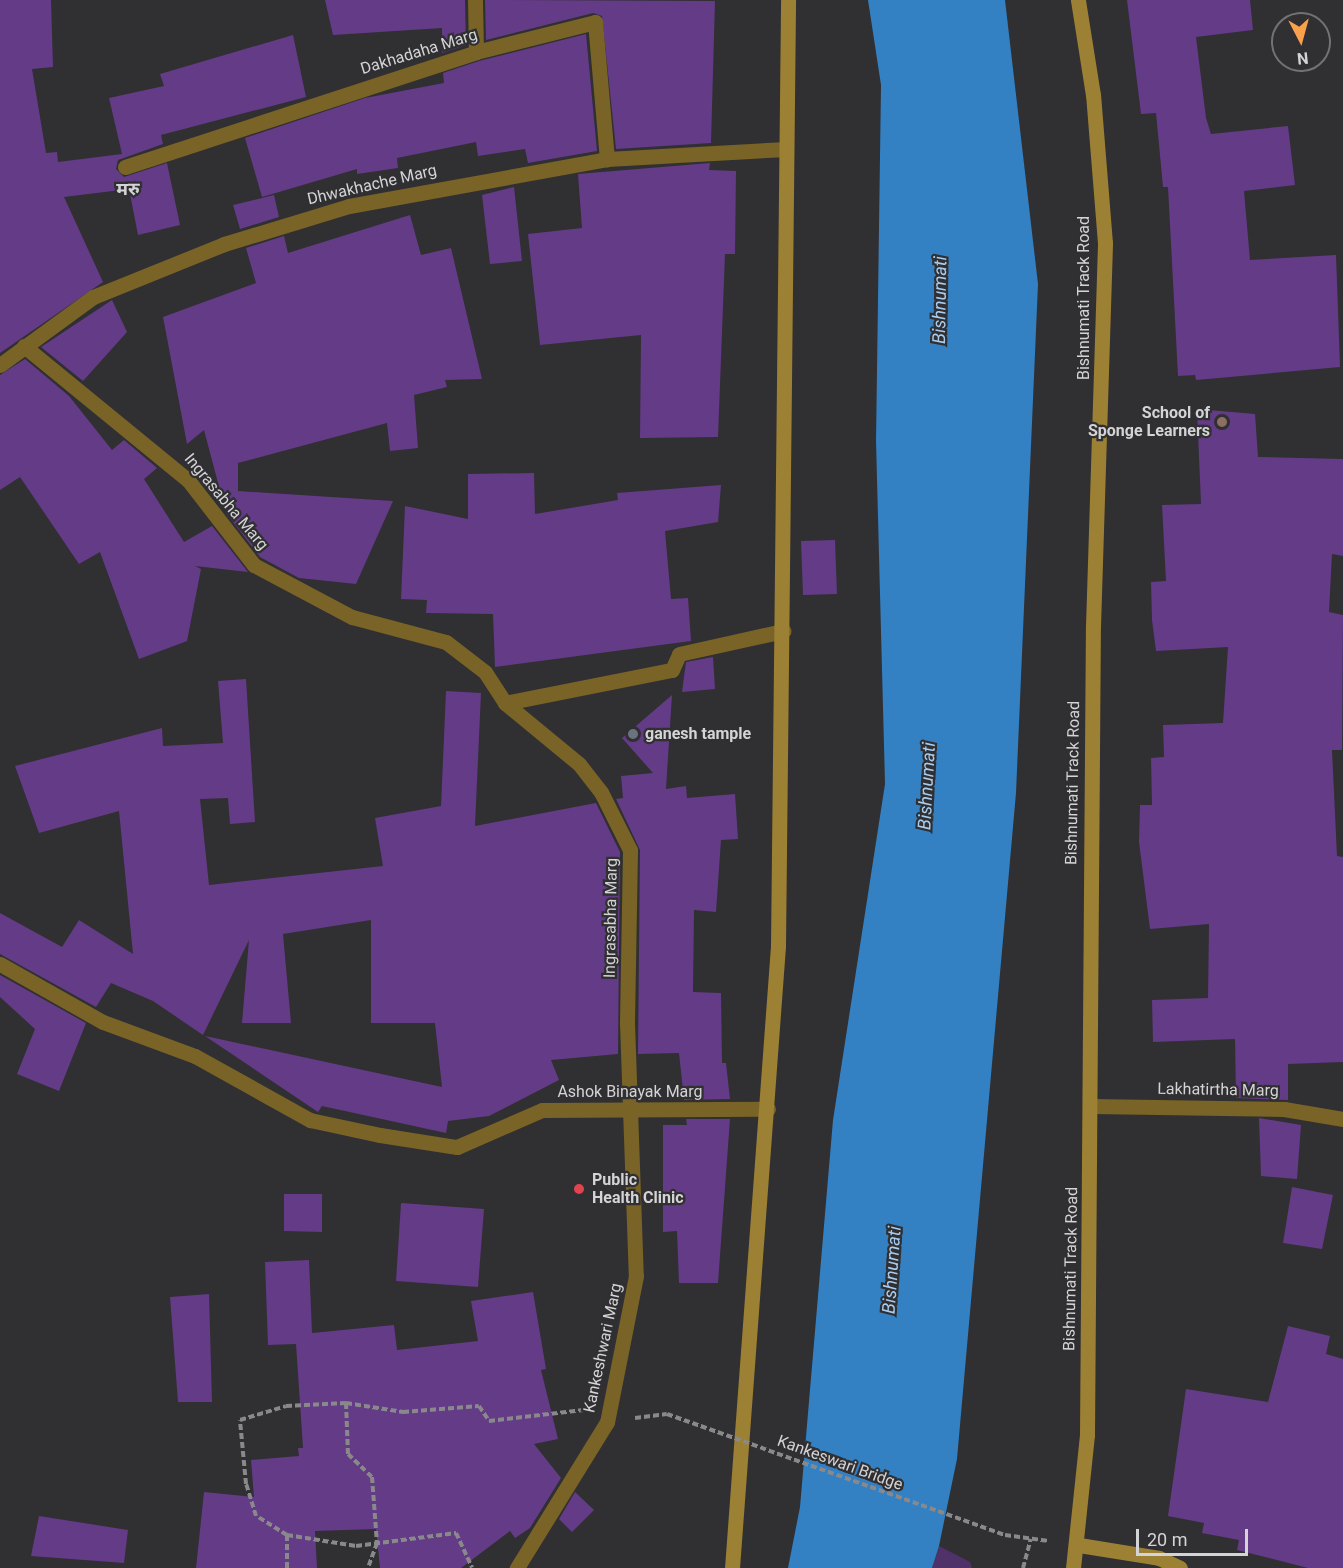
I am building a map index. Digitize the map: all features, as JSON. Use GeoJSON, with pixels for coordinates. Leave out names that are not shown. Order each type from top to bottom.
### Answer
{"type":"FeatureCollection","features":[{"type":"Feature","properties":{"kind":"main road"},"geometry":{"type":"LineString","coordinates":[[732,1568],[768,1109],[778,946],[788,0]]}},
{"type":"Feature","properties":{"kind":"main road","name":"Bishnumati Track Road"},"geometry":{"type":"LineString","coordinates":[[1073,1568],[1079,1545],[1087,1435],[1093,626],[1106,243],[1093,95],[1078,0]]}},
{"type":"Feature","properties":{"kind":"main road"},"geometry":{"type":"LineString","coordinates":[[1079,1545],[1159,1558],[1180,1568]]}},
{"type":"Feature","properties":{"kind":"street"},"geometry":{"type":"LineString","coordinates":[[475,0],[476,52]]}},
{"type":"Feature","properties":{"kind":"street","name":"Dakhadaha Marg"},"geometry":{"type":"LineString","coordinates":[[125,167],[476,52],[595,22],[607,159]]}},
{"type":"Feature","properties":{"kind":"street","name":"Dhwakhache Marg"},"geometry":{"type":"LineString","coordinates":[[0,365],[93,297],[224,244],[349,206],[607,159],[786,149]]}},
{"type":"Feature","properties":{"kind":"street","name":"Ingrasabha Marg"},"geometry":{"type":"LineString","coordinates":[[24,346],[188,480],[254,565],[352,617],[446,642],[485,672],[505,703],[579,764],[601,792],[630,850],[632,1110]]}},
{"type":"Feature","properties":{"kind":"street"},"geometry":{"type":"LineString","coordinates":[[505,703],[672,670],[679,654],[783,631]]}},
{"type":"Feature","properties":{"kind":"street","name":"Ashok Binayak Marg"},"geometry":{"type":"LineString","coordinates":[[0,964],[103,1022],[195,1056],[310,1120],[457,1147],[542,1110],[768,1109]]}},
{"type":"Feature","properties":{"kind":"street","name":"Lakhatirtha Marg"},"geometry":{"type":"LineString","coordinates":[[1091,1107],[1284,1109],[1343,1119]]}},
{"type":"Feature","properties":{"kind":"street","name":"Kankeshwari Marg"},"geometry":{"type":"LineString","coordinates":[[516,1568],[607,1422],[636,1276],[632,1110]]}},
{"type":"Feature","properties":{"kind":"path"},"geometry":{"type":"LineString","coordinates":[[346,1403],[348,1454],[372,1477],[376,1543],[368,1568]]}},
{"type":"Feature","properties":{"kind":"path"},"geometry":{"type":"LineString","coordinates":[[472,1568],[456,1533],[342,1545],[287,1536],[256,1516],[246,1484],[240,1420],[286,1406],[346,1403],[403,1412],[479,1406],[489,1421],[585,1410],[607,1422]]}},
{"type":"Feature","properties":{"kind":"path","name":"Kankeswari Bridge"},"geometry":{"type":"LineString","coordinates":[[607,1422],[667,1414],[1005,1535],[1031,1539]]}},
{"type":"Feature","properties":{"kind":"path"},"geometry":{"type":"LineString","coordinates":[[287,1536],[288,1568]]}},
{"type":"Feature","properties":{"kind":"path"},"geometry":{"type":"LineString","coordinates":[[1023,1568],[1031,1539],[1079,1545]]}},
{"type":"Feature","properties":{"kind":"shaded area"},"geometry":{"type":"Polygon","coordinates":[[[939,1546],[970,1562],[972,1568],[932,1568],[939,1546]]]}},
{"type":"Feature","properties":{"kind":"water","name":"Bishnumati"},"geometry":{"type":"Polygon","coordinates":[[[868,0],[1005,0],[1038,284],[1016,793],[957,1459],[939,1546],[932,1568],[788,1568],[800,1507],[833,1120],[885,784],[876,441],[881,85],[868,0]]]}},
{"type":"Feature","properties":{"kind":"building"},"geometry":{"type":"Polygon","coordinates":[[[0,0],[51,0],[53,67],[32,69],[46,153],[57,152],[58,162],[122,154],[109,98],[164,86],[160,74],[293,35],[306,97],[161,135],[163,144],[118,160],[116,169],[124,177],[167,163],[180,225],[138,235],[129,189],[64,197],[103,282],[0,353],[0,0]]]}},
{"type":"Feature","properties":{"kind":"building"},"geometry":{"type":"Polygon","coordinates":[[[325,0],[465,0],[466,45],[442,53],[442,28],[333,35],[325,0]]]}},
{"type":"Feature","properties":{"kind":"building"},"geometry":{"type":"Polygon","coordinates":[[[485,0],[715,1],[711,143],[616,149],[602,16],[593,13],[486,40],[485,0]]]}},
{"type":"Feature","properties":{"kind":"building"},"geometry":{"type":"Polygon","coordinates":[[[1127,0],[1250,0],[1253,30],[1196,37],[1206,118],[1211,134],[1288,126],[1295,185],[1244,191],[1250,260],[1336,255],[1340,367],[1196,380],[1195,375],[1178,376],[1168,187],[1163,187],[1156,113],[1141,114],[1127,0]]]}},
{"type":"Feature","properties":{"kind":"building"},"geometry":{"type":"Polygon","coordinates":[[[586,34],[597,151],[528,163],[525,149],[478,156],[476,142],[397,158],[398,168],[357,174],[357,169],[262,197],[245,138],[365,98],[444,83],[443,73],[479,61],[586,34]]]}},
{"type":"Feature","properties":{"kind":"building"},"geometry":{"type":"Polygon","coordinates":[[[710,163],[709,170],[736,171],[735,254],[725,254],[718,437],[640,438],[641,335],[540,345],[528,234],[582,228],[578,174],[710,163]]]}},
{"type":"Feature","properties":{"kind":"building"},"geometry":{"type":"Polygon","coordinates":[[[514,187],[522,261],[490,264],[482,195],[514,187]]]}},
{"type":"Feature","properties":{"kind":"building"},"geometry":{"type":"Polygon","coordinates":[[[274,195],[279,217],[240,229],[233,205],[274,195]]]}},
{"type":"Feature","properties":{"kind":"building"},"geometry":{"type":"Polygon","coordinates":[[[410,215],[421,255],[451,248],[482,379],[445,380],[447,387],[414,395],[418,448],[390,451],[387,423],[238,463],[238,491],[393,501],[356,584],[299,578],[260,557],[226,513],[204,430],[187,444],[163,317],[256,283],[246,248],[284,236],[288,253],[410,215]]]}},
{"type":"Feature","properties":{"kind":"building"},"geometry":{"type":"Polygon","coordinates":[[[112,300],[127,332],[83,381],[41,347],[112,300]]]}},
{"type":"Feature","properties":{"kind":"building"},"geometry":{"type":"Polygon","coordinates":[[[25,359],[69,396],[112,450],[124,440],[157,468],[144,479],[184,542],[212,526],[248,572],[195,566],[201,569],[187,641],[139,659],[100,552],[79,564],[20,477],[0,490],[0,375],[25,359]]]}},
{"type":"Feature","properties":{"kind":"building"},"geometry":{"type":"Polygon","coordinates":[[[1197,409],[1255,414],[1258,457],[1343,459],[1343,556],[1332,554],[1329,612],[1343,615],[1342,750],[1332,750],[1337,856],[1343,857],[1343,1062],[1288,1064],[1288,1100],[1236,1098],[1235,1039],[1153,1042],[1152,1000],[1208,998],[1209,924],[1150,929],[1139,842],[1140,805],[1152,805],[1151,758],[1164,757],[1163,725],[1223,723],[1228,647],[1156,651],[1152,620],[1151,582],[1166,581],[1162,505],[1201,504],[1197,409]]]}},
{"type":"Feature","properties":{"kind":"building"},"geometry":{"type":"Polygon","coordinates":[[[534,473],[535,514],[618,500],[617,493],[721,485],[718,522],[665,531],[671,599],[688,598],[691,641],[495,667],[493,614],[426,613],[427,600],[401,599],[405,506],[468,519],[468,474],[534,473]]]}},
{"type":"Feature","properties":{"kind":"building"},"geometry":{"type":"Polygon","coordinates":[[[835,540],[837,594],[803,595],[801,541],[835,540]]]}},
{"type":"Feature","properties":{"kind":"building"},"geometry":{"type":"Polygon","coordinates":[[[713,657],[715,689],[682,692],[686,662],[713,657]]]}},
{"type":"Feature","properties":{"kind":"building"},"geometry":{"type":"Polygon","coordinates":[[[246,679],[255,822],[230,824],[228,798],[200,799],[209,885],[383,866],[375,818],[441,806],[446,691],[481,693],[475,826],[596,803],[620,852],[618,1054],[551,1060],[559,1080],[489,1116],[448,1121],[446,1133],[322,1106],[318,1112],[205,1036],[442,1087],[435,1023],[371,1023],[371,920],[283,934],[291,1023],[242,1023],[249,940],[203,1035],[153,1001],[111,983],[96,1007],[0,954],[0,913],[62,947],[79,920],[133,954],[119,811],[39,833],[15,766],[162,728],[163,746],[223,743],[218,681],[246,679]]]}},
{"type":"Feature","properties":{"kind":"building"},"geometry":{"type":"Polygon","coordinates":[[[672,695],[666,789],[686,786],[687,798],[735,794],[738,839],[721,840],[716,912],[694,910],[693,992],[721,993],[722,1063],[726,1063],[730,1099],[684,1100],[679,1053],[638,1054],[640,850],[616,799],[623,798],[621,776],[653,773],[622,738],[672,695]]]}},
{"type":"Feature","properties":{"kind":"building"},"geometry":{"type":"Polygon","coordinates":[[[0,975],[86,1023],[59,1091],[17,1074],[35,1029],[0,997],[0,975]]]}},
{"type":"Feature","properties":{"kind":"building"},"geometry":{"type":"Polygon","coordinates":[[[1259,1118],[1301,1125],[1297,1179],[1261,1176],[1259,1118]]]}},
{"type":"Feature","properties":{"kind":"building"},"geometry":{"type":"Polygon","coordinates":[[[686,1119],[730,1119],[718,1283],[679,1283],[677,1231],[663,1232],[663,1125],[687,1125],[686,1119]]]}},
{"type":"Feature","properties":{"kind":"building"},"geometry":{"type":"Polygon","coordinates":[[[1292,1187],[1333,1195],[1322,1249],[1283,1243],[1292,1187]]]}},
{"type":"Feature","properties":{"kind":"building"},"geometry":{"type":"Polygon","coordinates":[[[284,1194],[322,1194],[322,1232],[284,1231],[284,1194]]]}},
{"type":"Feature","properties":{"kind":"building"},"geometry":{"type":"Polygon","coordinates":[[[401,1203],[484,1209],[478,1287],[396,1281],[401,1203]]]}},
{"type":"Feature","properties":{"kind":"building"},"geometry":{"type":"Polygon","coordinates":[[[309,1260],[312,1333],[394,1325],[397,1350],[478,1341],[471,1301],[533,1292],[546,1369],[541,1370],[558,1439],[534,1444],[561,1478],[530,1528],[515,1538],[510,1531],[461,1568],[380,1568],[376,1529],[315,1531],[317,1568],[196,1568],[204,1492],[254,1497],[251,1460],[299,1456],[298,1448],[303,1448],[296,1344],[268,1345],[265,1262],[309,1260]]]}},
{"type":"Feature","properties":{"kind":"building"},"geometry":{"type":"Polygon","coordinates":[[[209,1294],[212,1402],[178,1402],[170,1297],[209,1294]]]}},
{"type":"Feature","properties":{"kind":"building"},"geometry":{"type":"Polygon","coordinates":[[[1288,1326],[1330,1336],[1326,1354],[1343,1359],[1343,1568],[1308,1568],[1237,1550],[1239,1540],[1202,1533],[1204,1523],[1168,1516],[1186,1389],[1268,1402],[1288,1326]]]}},
{"type":"Feature","properties":{"kind":"building"},"geometry":{"type":"Polygon","coordinates":[[[575,1492],[594,1510],[572,1532],[559,1519],[575,1492]]]}},
{"type":"Feature","properties":{"kind":"building"},"geometry":{"type":"Polygon","coordinates":[[[39,1516],[128,1530],[124,1563],[31,1556],[39,1516]]]}},
{"type":"Feature","properties":{"kind":"place","name":"School of Sponge Learners"},"geometry":{"type":"Point","coordinates":[1222,422]}},
{"type":"Feature","properties":{"kind":"place","name":"ganesh tample"},"geometry":{"type":"Point","coordinates":[633,734]}},
{"type":"Feature","properties":{"kind":"place","name":"Public Health Clinic"},"geometry":{"type":"Point","coordinates":[579,1189]}},
{"type":"Feature","properties":{"kind":"district","name":"मरु"},"geometry":{"type":"Point","coordinates":[128,189]}}]}
